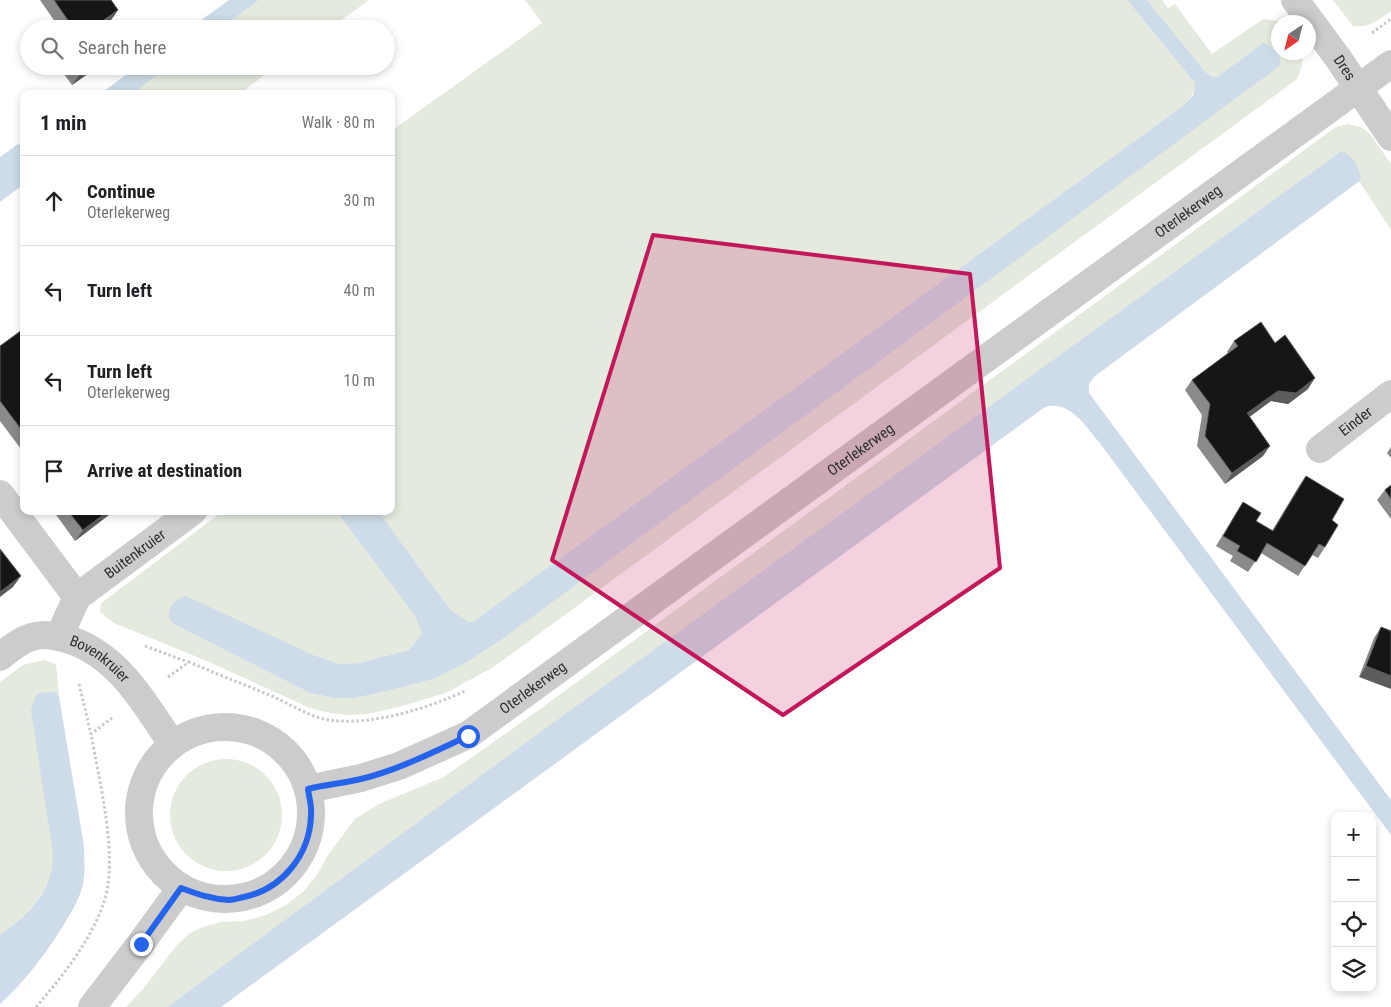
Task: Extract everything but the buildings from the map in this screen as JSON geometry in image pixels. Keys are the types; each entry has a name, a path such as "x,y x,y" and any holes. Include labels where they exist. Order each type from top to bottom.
{"street":[{"name":"Dres","path":"1294,0 1358,88"},
{"name":"Oterlekerweg","path":"308,789 362,778 399,766 468,736 1391,64"},
{"path":"1358,88 1391,136"},
{"name":"Einder","path":"1320,449 1391,394"},
{"path":"0,494 77,597"},
{"name":"Buitenkruier","path":"59,637 77,597 188,515"},
{"name":"Bovenkruier","path":"0,657 23,640 33,636 46,635 76,642 103,658 127,680 141,697 172,744"},
{"path":"216,727 240,728 263,736 282,749 298,767 308,789 311,814 308,840 296,863 278,882 256,894 231,900 205,897 181,888 162,873 148,853 140,830 139,806 144,783 156,761 172,744 193,732 216,727"},
{"path":"92,1007 141,944 181,888"}],"path":[{"path":"1338,58 1391,19"},
{"path":"36,1007 55,985 84,943 103,904 108,885 109,857 105,820 91,734 141,697 189,662 328,720 354,722 374,720 426,706 473,688"}],"highlighted area":[{"path":"653,235 970,274 1000,568 783,715 552,560"}],"shaded area":[{"path":"259,0 369,0 341,20 232,20"},
{"path":"525,0 1127,0 1195,83 1195,90 1184,105 474,621 468,622 450,609 381,515 395,515 395,128 542,23"},
{"path":"1147,0 1162,0 1168,8 1175,4 1212,54 1263,19 1271,20 1271,60 1303,60 1296,80 495,666 446,693 367,714 347,715 330,713 310,708 207,661 114,623 100,612 101,604 104,601 218,515 339,515 415,616 423,634 409,650 359,663 339,664 311,654 169,619 175,625 310,693 334,698 355,698 434,679 462,665 498,642 1263,43 1217,77 1206,74"},
{"path":"1333,0 1391,0 1391,11 1369,25 1353,26"},
{"path":"157,75 265,75 244,90 137,90"},
{"path":"1348,124 1361,127 1370,134 1391,164 1391,230 1341,151 510,754 167,1007 126,1007 142,990 177,945 189,934 202,927 221,922 244,921 266,915 286,905 303,892 317,875 328,855 355,819 379,804 444,777 536,712 1336,127"},
{"path":"44,660 56,664 59,696 54,692 53,868 45,889 33,906 0,935 0,682 23,665"},
{"path":"226,759 247,763 265,776 278,794 282,815 278,836 265,854 247,867 226,871 205,867 187,854 174,836 170,815 174,794 187,776 205,763"}],"water":[{"path":"229,0 259,0 232,20 201,20"},
{"path":"1127,0 1147,0 1206,73 1212,77 1217,77 1263,43 1271,48 1271,60 1280,60 1281,65 498,642 462,665 434,679 355,698 334,698 310,693 175,625 169,619 173,604 178,599 186,596 311,654 339,664 359,663 409,650 422,634 415,616 339,515 381,515 450,609 468,622 474,621 1184,105 1194,94 1195,83"},
{"path":"126,75 157,75 137,90 105,90"},
{"path":"18,144 20,146 20,187 0,202 0,157"},
{"path":"1341,151 1346,153 1355,162 1361,180 1095,376 1089,384 1089,393 1391,800 1391,835 1376,815 1376,812 1374,812 1099,442 1082,422 1069,411 1062,407 1045,407 221,1007 167,1007 510,754"},
{"path":"54,692 59,696 84,846 83,883 74,908 49,947 26,977 0,1004 0,935 21,919 37,901 49,880 52,868 53,854 31,711 34,699 38,693"}],"route":[{"path":"141,944 181,888 205,897 231,900 256,894 278,882 296,863 308,840 311,814 308,789 362,778 399,766 468,736"}]}
